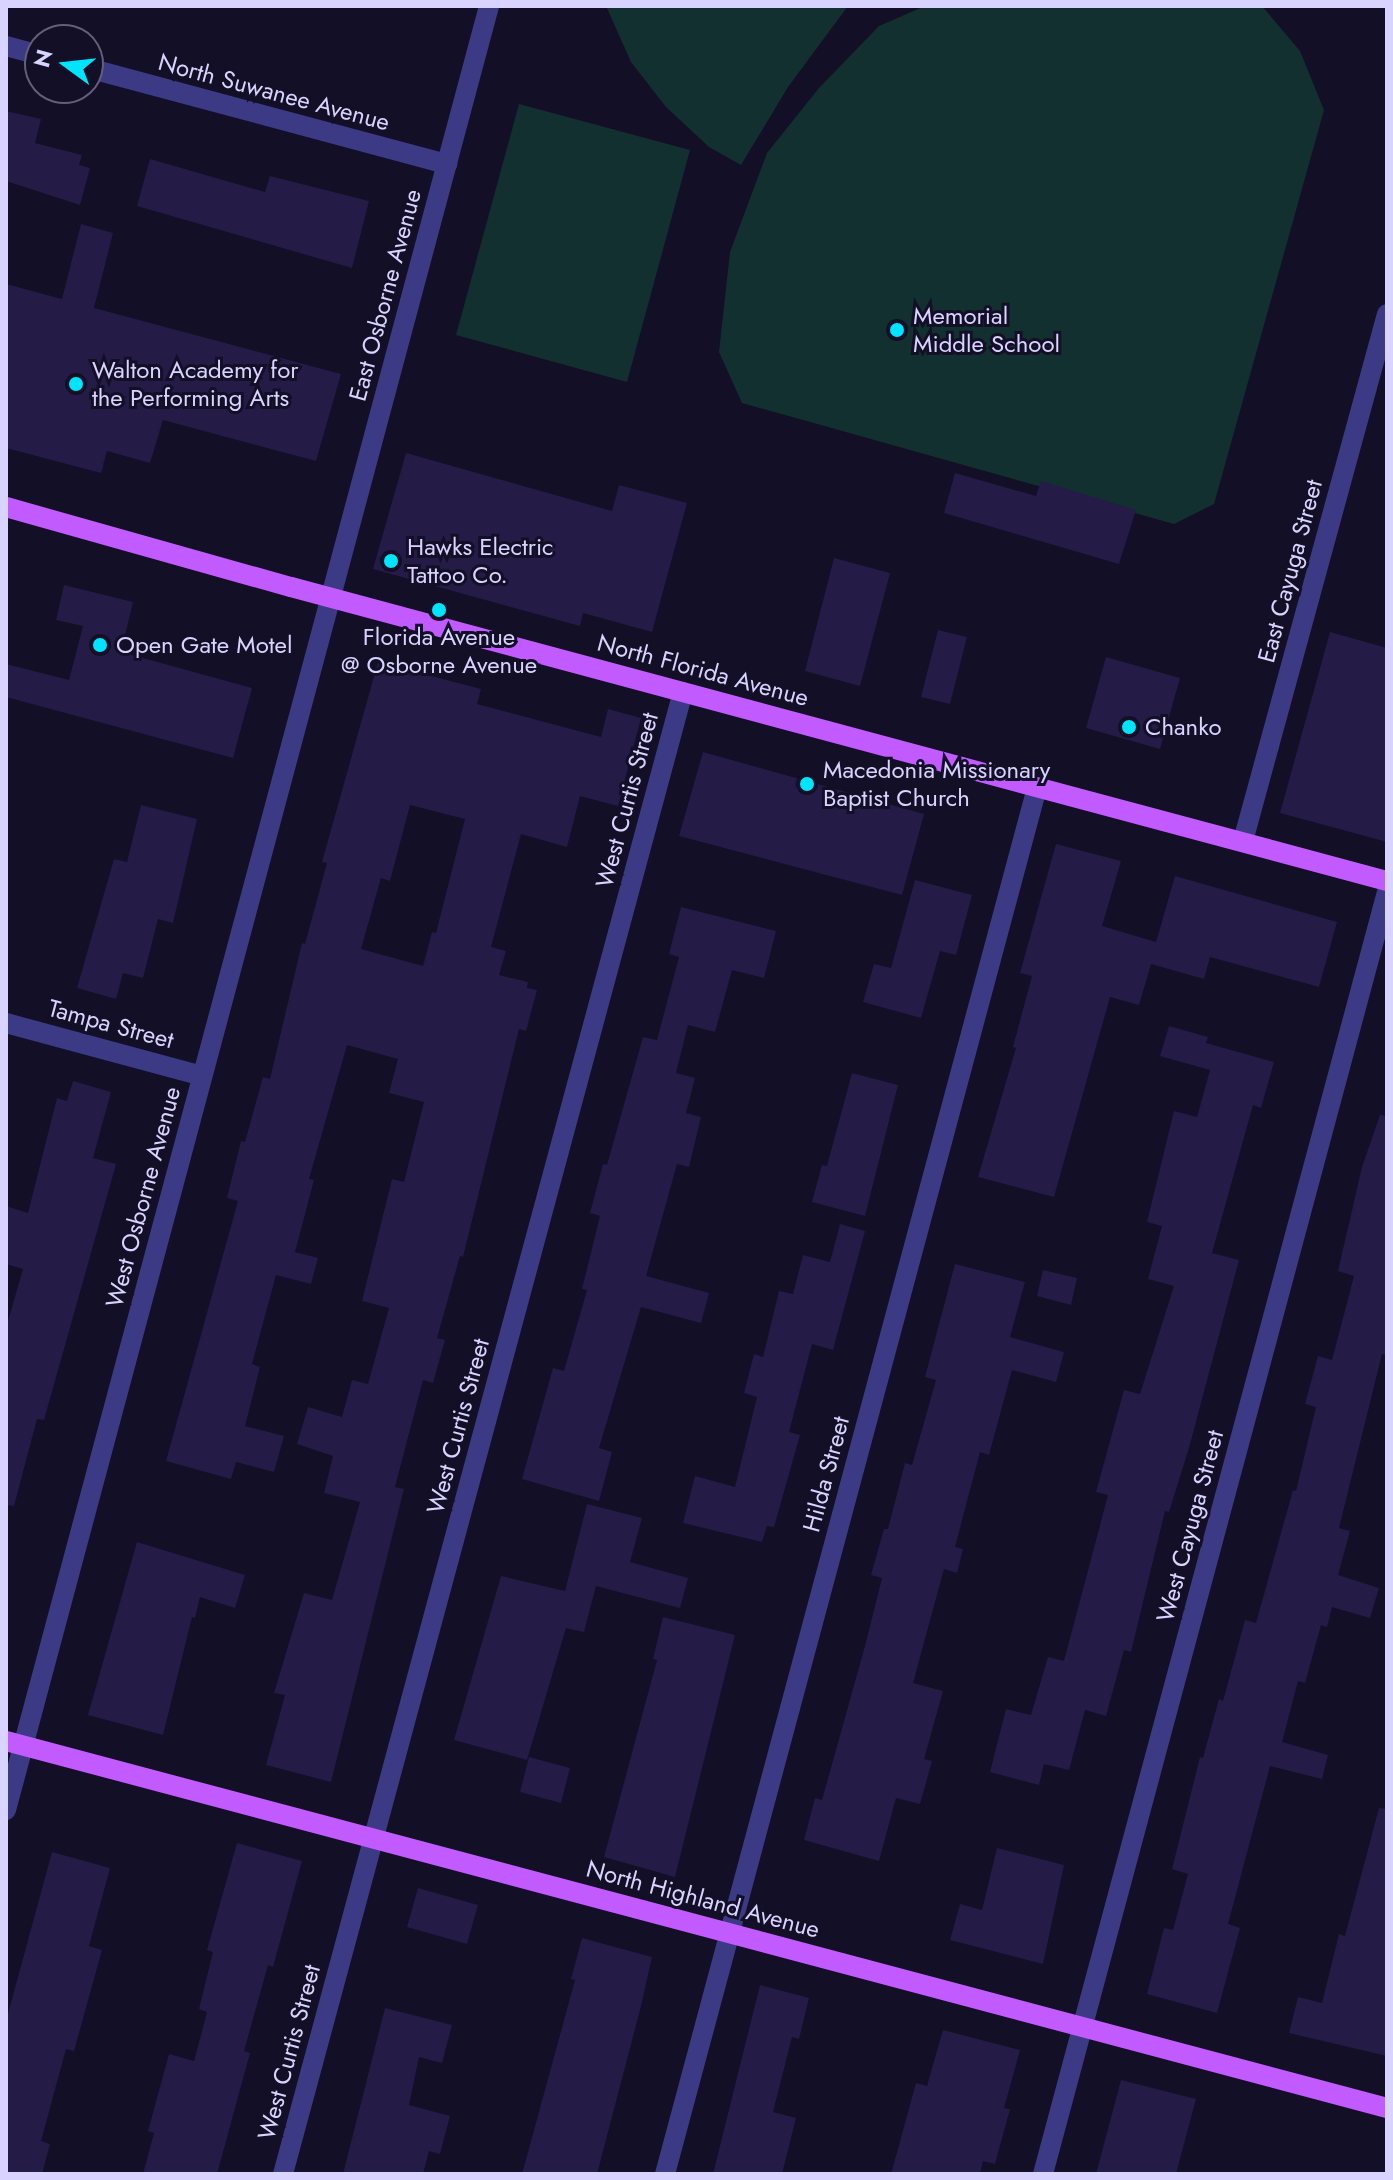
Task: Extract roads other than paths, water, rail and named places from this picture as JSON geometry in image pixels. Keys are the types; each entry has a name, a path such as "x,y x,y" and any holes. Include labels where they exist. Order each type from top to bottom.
{"main road":[{"name":"North Florida Avenue","path":"6,507 1387,881"},
{"name":"North Highland Avenue","path":"15,1743 1387,2108"}],"street":[{"name":"East Osborne Avenue","path":"330,597 489,6"},
{"name":"North Suwanee Avenue","path":"104,72 447,164"},
{"name":"East Cayuga Street","path":"1243,841 1387,314"},
{"path":"1367,388 1387,393"},
{"name":"West Osborne Avenue","path":"6,1810 15,1743 202,1076 330,597"},
{"name":"West Curtis Street","path":"283,2174 683,692"},
{"name":"Hilda Street","path":"665,2174 1037,788"},
{"name":"West Cayuga Street","path":"1043,2174 1387,892"},
{"name":"Tampa Street","path":"6,1023 202,1076"}],"place":[{"name":"Memorial Middle School","path":"897,330"},
{"name":"Walton Academy for the Performing Arts","path":"76,384"},
{"name":"Hawks Electric Tattoo Co.","path":"391,561"},
{"name":"Florida Avenue @ Osborne Avenue","path":"439,610"},
{"name":"Open Gate Motel","path":"100,645"},
{"name":"Chanko","path":"1129,727"},
{"name":"Macedonia Missionary Baptist Church","path":"807,784"}]}
